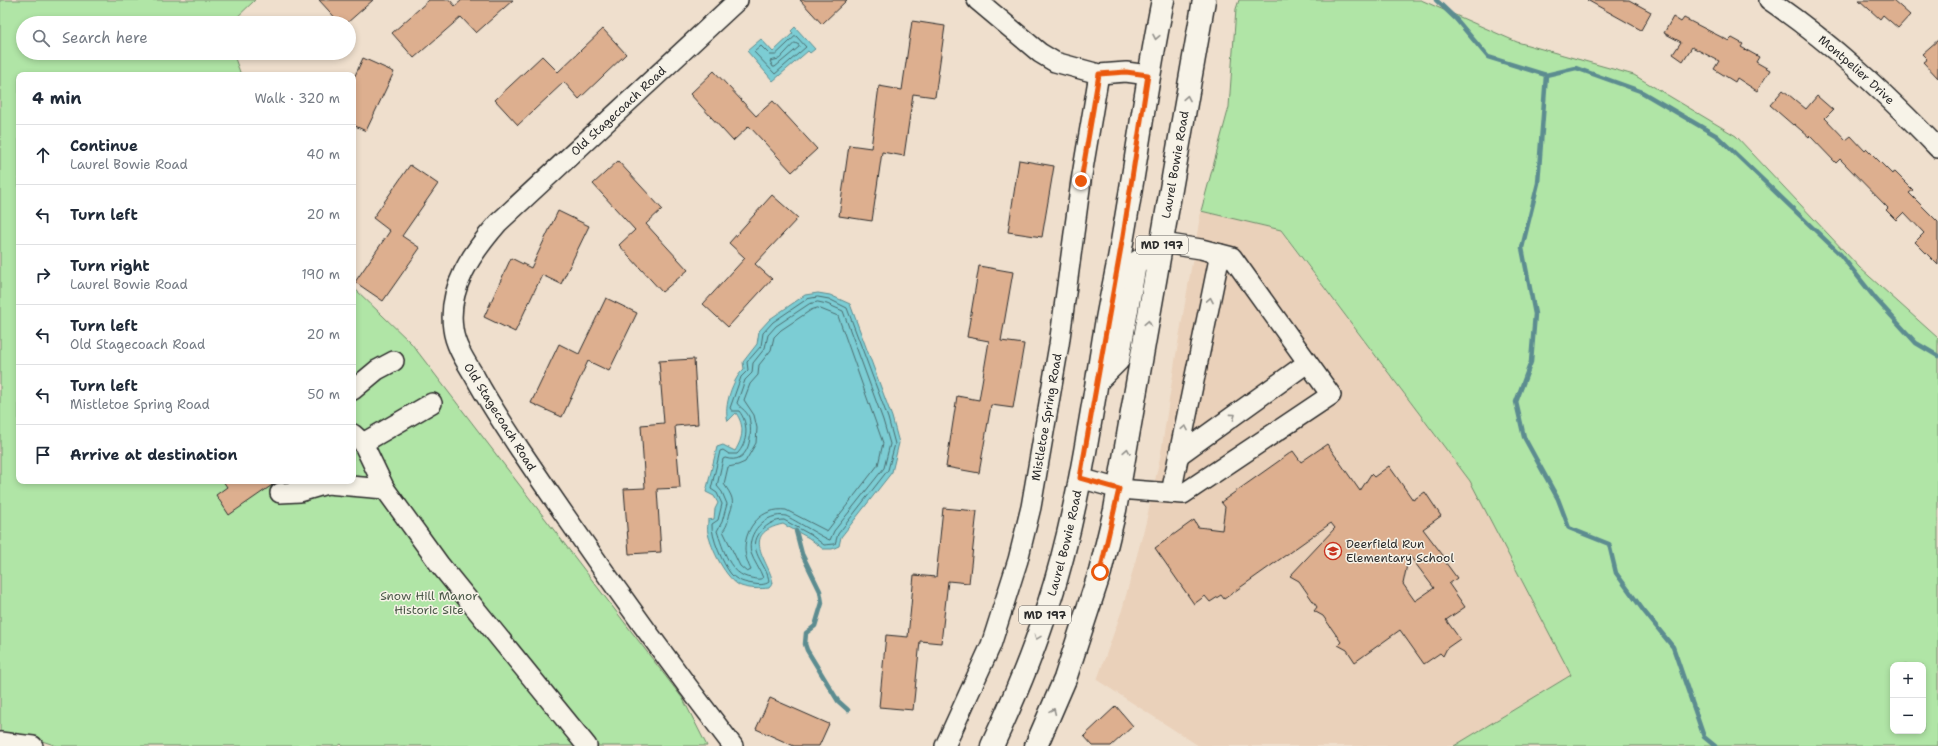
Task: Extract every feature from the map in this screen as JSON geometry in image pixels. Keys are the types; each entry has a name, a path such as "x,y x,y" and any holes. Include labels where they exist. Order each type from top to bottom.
{"main road":[{"name":"Laurel Bowie Road","path":"992,746 1008,713 1048,607 1064,553 1080,478 1098,380 1123,236 1148,75 1163,0"},
{"name":"Laurel Bowie Road","path":"1036,746 1065,679 1100,572 1119,489 1163,243 1204,0"},
{"path":"1098,380 1118,360 1135,264 1163,243"}],"street":[{"name":"Old Stagecoach Road","path":"732,746 681,679 581,540 496,414 462,356 453,330 452,315 457,291 468,260 498,223 738,0"},
{"path":"977,0 1040,53 1055,62 1099,74 1126,72 1148,75"},
{"name":"Montpelier Drive","path":"1769,0 1808,27 1840,53 1894,102 1938,148"},
{"name":"Mistletoe Spring Road","path":"945,746 991,645 1016,568 1031,507 1059,345 1081,181 1099,74"},
{"path":"1080,478 1119,489 1183,494 1331,395 1232,257 1201,249 1163,243"},
{"path":"1171,493 1220,254"},
{"path":"356,388 377,370 394,361"},
{"path":"1179,455 1307,363"},
{"path":"432,403 358,439 385,488 440,565 587,746"},
{"path":"280,493 300,492 321,484"},
{"path":"346,484 385,488"},
{"path":"0,742 33,746"}],"shaded area":[{"path":"1201,211 1280,230 1470,481 1571,675 1454,746 1199,746 1097,680 1122,610 1146,522 1161,453"}],"green space":[{"name":"Snow Hill Manor Historic Site","path":"0,0 255,0 238,16 16,16 16,60 236,60 240,72 16,72 16,484 356,484 356,290 411,343 683,699 707,746 343,746 341,744 338,746 57,746 36,739 0,733"},
{"path":"1239,0 1421,0 1517,42 1634,75 1736,136 1860,268 1938,338 1938,746 1454,746 1571,675 1470,481 1281,230 1201,211 1229,107 1236,9"}],"water":[{"path":"795,27 815,49 810,53 808,51 773,81 747,51 761,39 773,52 793,33 791,31"},
{"path":"818,293 830,295 850,304 892,417 899,443 892,472 841,537 839,546 832,549 823,549 809,538 783,524 770,528 762,534 759,541 760,549 773,583 769,588 744,587 735,583 725,571 716,555 708,531 708,520 714,519 715,509 718,503 714,496 706,492 717,447 723,445 735,451 740,441 742,432 741,423 736,413 728,421 727,408 730,393 736,379 744,369 743,362 757,344 759,331 770,319 805,295"}],"building":[{"path":"319,0 373,0 355,16 334,16"},
{"path":"429,0 450,0 455,6 462,0 513,0 476,33 461,17 414,58 392,33"},
{"path":"800,0 847,0 822,24"},
{"path":"1587,0 1629,0 1651,12 1641,30"},
{"path":"1859,0 1893,0 1910,15 1898,28 1883,15 1880,19"},
{"path":"1673,17 1681,22 1684,18 1729,41 1732,38 1743,44 1741,47 1759,57 1756,62 1770,70 1757,91 1737,78 1735,82 1714,69 1719,61 1692,47 1683,61 1673,54 1681,42 1664,33"},
{"path":"912,21 945,26 935,97 913,94 904,156 882,152 872,221 839,216 849,145 871,148 879,86 902,90"},
{"path":"603,29 626,54 579,99 564,82 518,125 495,100 542,56 558,72"},
{"path":"1938,40 1938,78 1923,62 1927,59 1922,54"},
{"path":"363,58 394,72 366,131 356,126 356,73"},
{"path":"714,71 756,116 773,101 817,149 792,172 749,126 733,141 690,94"},
{"path":"1783,90 1806,109 1817,96 1833,110 1825,118 1846,140 1851,136 1865,151 1867,149 1892,174 1895,172 1913,190 1909,193 1938,222 1938,265 1915,242 1924,233 1904,212 1896,220 1886,210 1888,208 1840,159 1836,163 1810,136 1809,137 1794,124 1793,125 1770,105"},
{"path":"1019,160 1054,166 1042,237 1008,232"},
{"path":"618,161 662,209 646,224 688,270 662,292 619,245 635,230 593,184"},
{"path":"410,165 438,184 402,236 420,248 383,301 356,283 390,231 373,218"},
{"path":"772,195 798,218 755,264 772,279 728,327 703,304 745,258 729,243"},
{"path":"558,211 589,226 561,284 542,275 515,332 484,317 511,258 531,268"},
{"path":"979,266 1013,272 1001,341 1024,344 1013,408 991,405 979,473 946,467 957,396 979,400 989,341 967,337"},
{"path":"606,298 637,313 609,371 588,361 562,417 531,403 559,344 579,354"},
{"path":"694,359 698,424 675,426 680,488 657,489 661,552 629,554 624,489 645,488 641,425 664,423 659,361"},
{"path":"1327,444 1360,491 1371,474 1374,477 1389,466 1413,500 1425,492 1441,516 1423,529 1445,558 1443,559 1457,578 1449,584 1465,607 1446,620 1460,639 1447,648 1443,656 1440,653 1424,664 1400,630 1355,662 1347,650 1338,645 1341,642 1323,616 1314,611 1317,607 1299,581 1290,576 1335,528 1331,523 1224,599 1221,595 1210,602 1205,596 1194,604 1155,548 1194,520 1198,527 1222,530 1225,507 1221,502 1293,451 1301,462","holes":["1409,555 1434,588 1415,601 1403,584"]},
{"path":"225,484 274,484 229,515 216,495 227,487"},
{"path":"943,508 977,511 969,583 948,581 941,643 920,641 913,710 879,707 886,635 908,637 914,575 936,577"},
{"path":"770,698 829,724 819,746 794,746 756,729"},
{"path":"1116,706 1133,726 1111,746 1093,746 1084,736"}],"waterway":[{"path":"1436,0 1456,19 1488,57 1546,75 1538,183 1522,248 1535,314 1531,362 1516,402 1524,437 1558,499 1569,528 1609,544 1616,573 1673,647 1704,737 1715,746"},
{"path":"1546,75 1576,68 1640,91 1717,136 1840,254 1875,298 1916,343 1938,356"},
{"path":"796,531 802,554 820,591 822,603 815,626 806,633 805,644 807,650 838,701 848,710"}],"place":[{"name":"Deerfield Run Elementary School","path":"1333,551"}],"route":[{"path":"1081,181 1099,74 1126,72 1148,75 1123,236 1080,478 1119,489 1100,572"}]}
